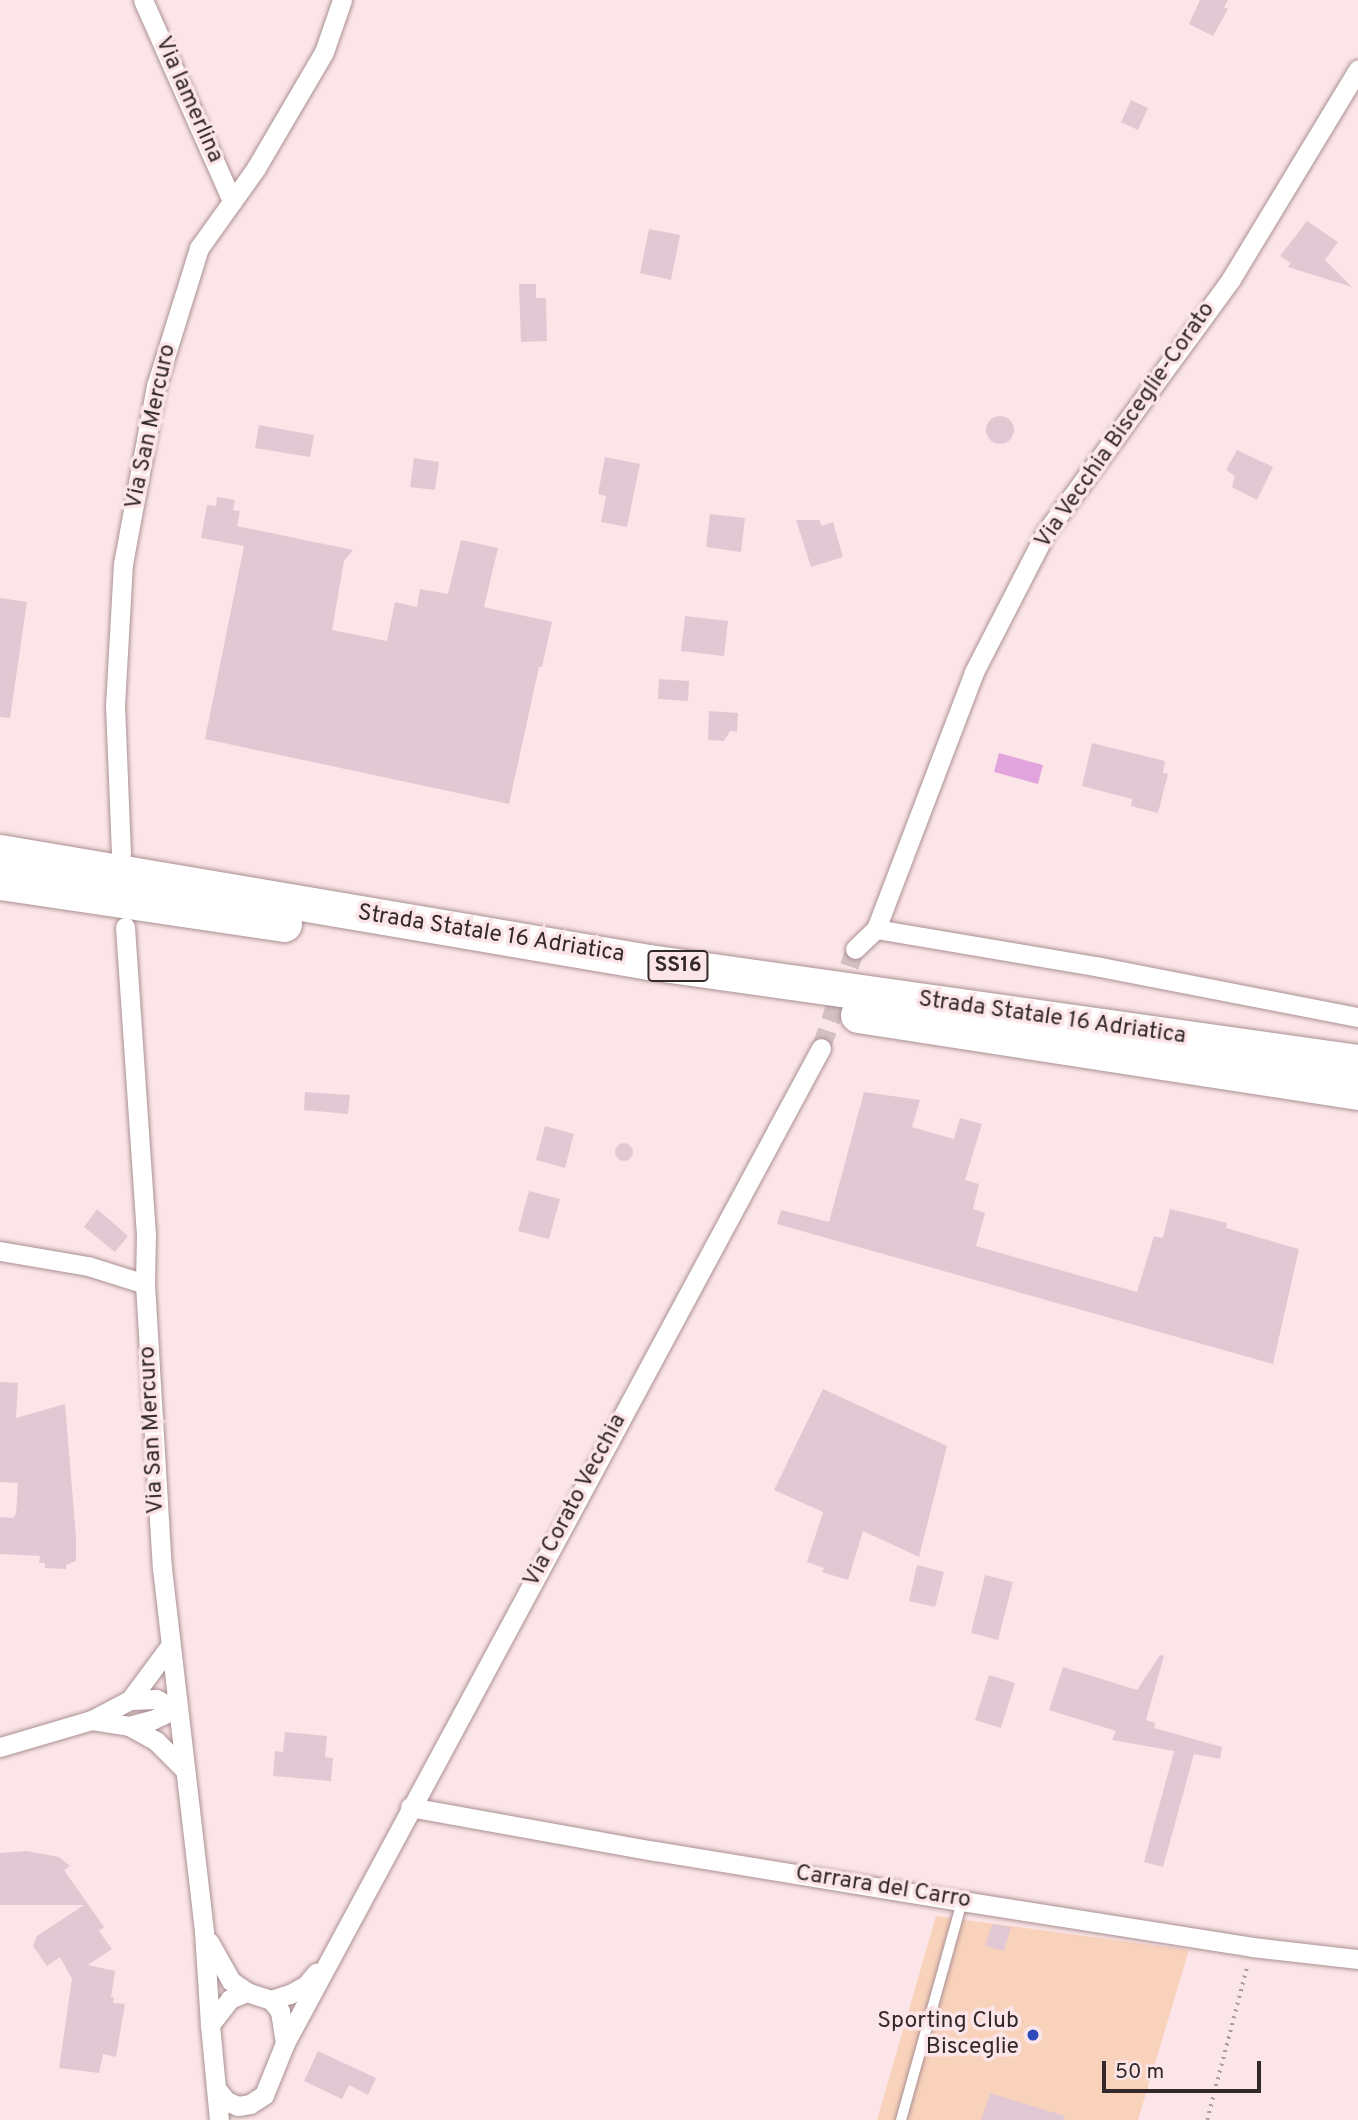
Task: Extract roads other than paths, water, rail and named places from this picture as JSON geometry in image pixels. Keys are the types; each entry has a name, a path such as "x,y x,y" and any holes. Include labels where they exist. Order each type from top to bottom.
{"highway":[{"name":"Strada Statale 16 Adriatica","path":"0,852 649,962 1358,1062"},
{"name":"Strada Statale 16 Adriatica","path":"0,882 476,952 892,1021 1358,1093"}],"street":[{"name":"Via lamerlina","path":"143,0 232,201"},
{"name":"Via San Mercuro","path":"121,855 115,706 126,550 156,386 199,248 256,168 324,51 342,0"},
{"name":"Via Vecchia Bisceglie-Corato","path":"855,949 876,929 974,672 1046,532 1231,279 1358,69"},
{"name":"Via San Mercuro","path":"125,927 146,1233 145,1284 170,1646 204,1932 210,2025"},
{"path":"876,929 1087,965 1358,1017"},
{"name":"Via Corato Vecchia","path":"255,2120 285,2043 821,1048"},
{"path":"0,1251 88,1266 145,1284"},
{"path":"130,1700 170,1646"},
{"path":"0,1747 92,1720 130,1700 156,1699 176,1709"},
{"path":"129,1726 152,1720 176,1709"},
{"path":"92,1720 129,1726 156,1741 184,1769"},
{"name":"Carrara del Carro","path":"410,1807 655,1852 1252,1947 1358,1959"},
{"path":"204,1932 226,1975 247,1992 271,2000 280,2011 285,2043"},
{"name":"Via Corato Vecchia","path":"271,2000 306,1985 333,1954"},
{"path":"219,2120 210,2025 230,1999 247,1992"},
{"path":"216,2088 226,2101 237,2106 250,2104 264,2095"}],"lane":[{"path":"901,2120 962,1901"}],"tunnel":[{"path":"821,1048 855,949"}],"place":[{"name":"Sporting Club Bisceglie","path":"1033,2035"}]}
